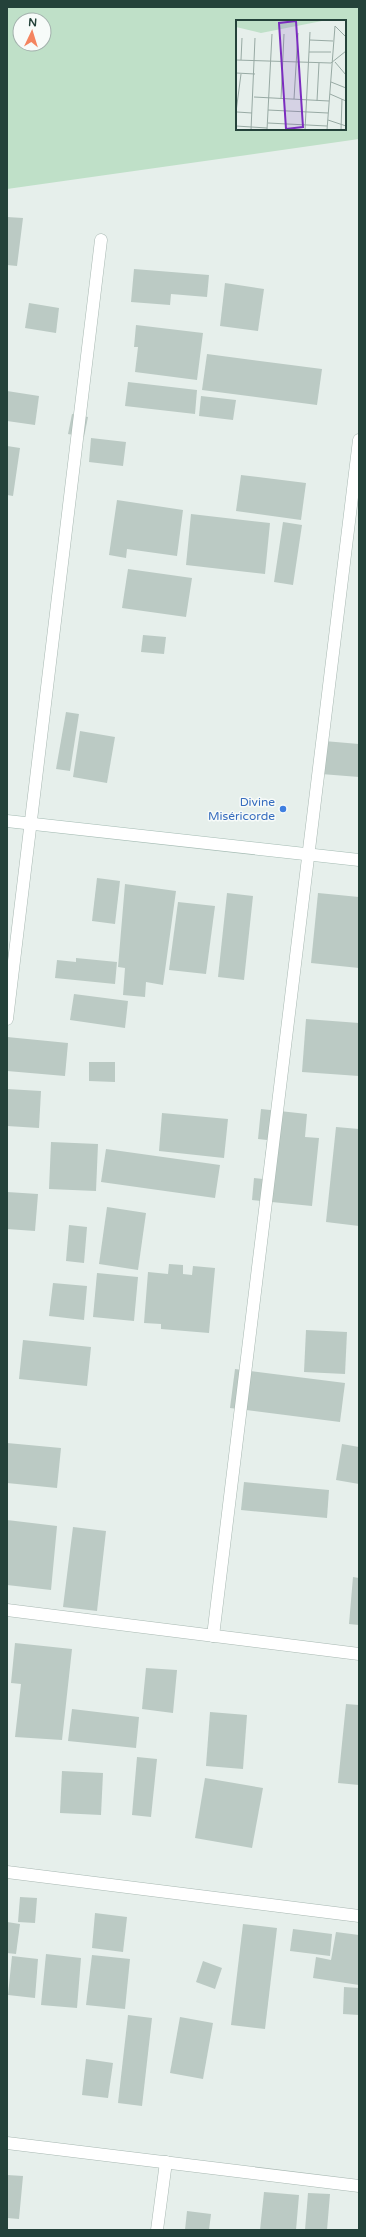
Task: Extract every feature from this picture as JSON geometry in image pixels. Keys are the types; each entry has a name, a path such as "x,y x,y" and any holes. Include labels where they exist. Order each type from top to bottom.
{"street":[{"path":"7,1019 101,240"},
{"path":"213,1636 359,440"},
{"path":"7,821 359,860"},
{"path":"7,1610 359,1654"},
{"path":"7,1872 359,1916"},
{"path":"7,2142 359,2186"},
{"path":"157,2230 166,2162"}],"green space":[{"path":"7,7 359,7 359,139 7,189"}],"building":[{"path":"7,217 23,218 17,266 7,265"},
{"path":"134,269 209,275 207,297 171,294 170,305 131,302"},
{"path":"225,283 264,289 258,331 220,326"},
{"path":"29,303 59,308 56,333 25,328"},
{"path":"136,325 203,333 197,380 135,372 138,347 134,347"},
{"path":"207,354 322,369 317,405 202,390"},
{"path":"128,382 197,390 195,414 125,406"},
{"path":"7,391 39,396 35,425 7,421"},
{"path":"201,396 236,400 233,420 199,416"},
{"path":"72,414 88,417 84,437 68,434"},
{"path":"91,438 126,442 123,466 89,462"},
{"path":"7,446 20,448 13,496 7,495"},
{"path":"241,475 306,483 301,520 236,511"},
{"path":"117,500 183,510 177,556 127,549 126,558 109,555"},
{"path":"191,514 270,523 265,574 186,565"},
{"path":"283,522 302,525 293,585 274,582"},
{"path":"128,569 192,578 186,617 122,608"},
{"path":"143,635 166,637 164,654 141,652"},
{"path":"66,712 79,714 70,771 56,769"},
{"path":"80,731 115,737 107,783 73,777"},
{"path":"324,741 359,744 359,777 321,774"},
{"path":"97,878 120,881 115,924 92,921"},
{"path":"125,884 176,891 163,985 146,982 145,997 123,995 125,968 118,967"},
{"path":"227,893 253,896 244,980 218,977"},
{"path":"318,893 359,897 359,968 311,963"},
{"path":"178,902 215,906 206,974 169,970"},
{"path":"76,958 117,962 115,984 55,978 57,960 76,962"},
{"path":"74,994 128,1001 125,1028 70,1020"},
{"path":"306,1019 359,1023 359,1076 302,1072"},
{"path":"7,1037 68,1043 65,1076 7,1071"},
{"path":"89,1062 115,1062 115,1082 89,1081"},
{"path":"7,1089 41,1091 39,1128 7,1126"},
{"path":"261,1109 307,1114 305,1137 319,1138 312,1206 252,1200 254,1178 263,1179 267,1140 258,1139"},
{"path":"162,1113 228,1119 224,1158 159,1151"},
{"path":"336,1127 359,1129 359,1226 326,1222"},
{"path":"51,1142 98,1144 96,1191 49,1189"},
{"path":"106,1149 220,1165 215,1198 101,1182"},
{"path":"7,1192 38,1194 35,1231 7,1229"},
{"path":"107,1207 146,1213 138,1270 99,1264"},
{"path":"69,1225 87,1227 84,1263 66,1261"},
{"path":"169,1264 183,1265 183,1274 192,1275 193,1266 215,1268 209,1333 161,1329 161,1324 144,1323 148,1272 168,1274"},
{"path":"97,1273 138,1277 134,1321 93,1317"},
{"path":"53,1283 87,1286 84,1320 49,1316"},
{"path":"306,1330 347,1332 345,1374 304,1372"},
{"path":"23,1340 91,1347 87,1386 19,1379"},
{"path":"235,1369 345,1383 340,1422 230,1408"},
{"path":"7,1443 61,1448 57,1488 7,1483"},
{"path":"342,1444 359,1447 359,1484 336,1480"},
{"path":"244,1482 329,1490 327,1518 241,1510"},
{"path":"7,1520 57,1526 51,1590 7,1585"},
{"path":"73,1527 106,1531 97,1611 63,1607"},
{"path":"353,1577 359,1578 359,1625 349,1624"},
{"path":"15,1643 72,1649 62,1740 15,1737 21,1684 11,1683"},
{"path":"146,1668 177,1670 173,1713 142,1709"},
{"path":"346,1704 359,1705 359,1785 338,1783"},
{"path":"72,1709 139,1717 136,1748 68,1741"},
{"path":"210,1712 247,1715 243,1769 206,1766"},
{"path":"137,1757 157,1759 151,1817 132,1815"},
{"path":"62,1771 103,1773 101,1815 60,1813"},
{"path":"205,1778 263,1788 252,1848 195,1838"},
{"path":"20,1897 37,1898 35,1923 18,1922"},
{"path":"95,1913 127,1917 123,1952 92,1948"},
{"path":"7,1922 20,1924 16,1954 7,1953"},
{"path":"243,1924 277,1928 265,2029 231,2025"},
{"path":"293,1929 332,1934 330,1956 290,1951"},
{"path":"336,1932 359,1935 359,1985 313,1978 316,1957 331,1960"},
{"path":"46,1954 81,1958 77,2008 41,2005"},
{"path":"92,1955 130,1959 125,2009 86,2005"},
{"path":"12,1956 38,1959 35,1998 8,1995"},
{"path":"203,1961 222,1968 215,1989 196,1982"},
{"path":"344,1987 359,1988 359,2015 343,2014"},
{"path":"128,2015 152,2018 142,2106 118,2103"},
{"path":"180,2017 213,2023 203,2079 170,2073"},
{"path":"86,2059 113,2063 108,2098 82,2095"},
{"path":"7,2175 23,2176 19,2219 7,2218"},
{"path":"264,2192 299,2195 296,2230 260,2230"},
{"path":"308,2193 330,2194 327,2230 305,2230"},
{"path":"187,2211 211,2214 209,2230 185,2230"}],"place":[{"name":"Divine Miséricorde","path":"283,809"}]}
